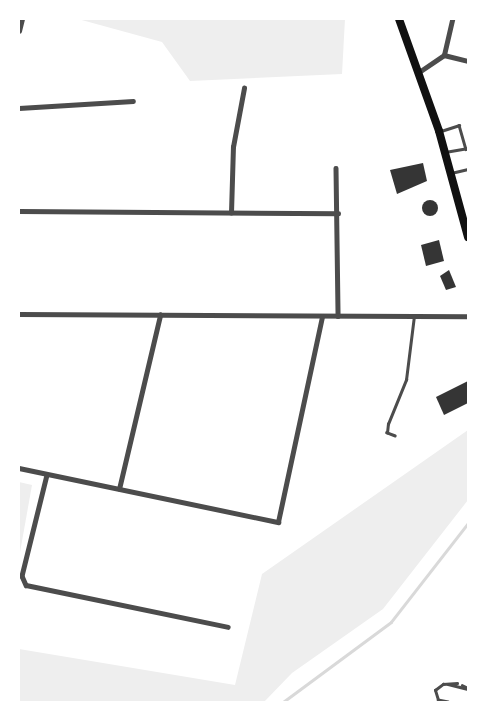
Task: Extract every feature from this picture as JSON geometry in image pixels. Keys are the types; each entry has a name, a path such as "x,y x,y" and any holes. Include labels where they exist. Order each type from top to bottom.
{"main road":[{"path":"399,19 439,131 468,232"}],"street":[{"path":"19,30 22,19"},
{"path":"419,72 444,55 452,19"},
{"path":"444,55 468,61"},
{"path":"231,213 233,148 244,88"},
{"path":"19,108 133,101"},
{"path":"336,168 338,316"},
{"path":"19,211 338,213"},
{"path":"19,314 322,317 468,316"},
{"path":"119,489 160,315"},
{"path":"19,468 278,522 322,317"},
{"path":"46,475 24,583 228,627"}],"lane":[{"path":"439,131 459,125 467,148 444,153"},
{"path":"450,173 468,169"},
{"path":"459,206 468,205"},
{"path":"395,436 387,433 388,424 406,380 414,316"},
{"path":"446,683 468,689"},
{"path":"448,702 435,697 438,685 457,683"},
{"path":"462,685 468,689"}],"shaded area":[{"path":"78,19 345,19 342,74 190,81 162,42"},
{"path":"468,430 468,500 383,609 292,673 264,702 19,702 19,649 235,685 262,574"},
{"path":"19,482 32,485 19,558"}],"building":[{"path":"423,163 427,181 397,194 390,170"},
{"path":"427,200 433,200 438,205 436,214 427,216 422,211 422,205"},
{"path":"439,240 444,261 426,266 421,245"},
{"path":"449,270 456,287 446,290 440,276"},
{"path":"468,381 468,403 444,415 436,397"}],"waterway":[{"path":"283,702 391,622 468,523"}]}
